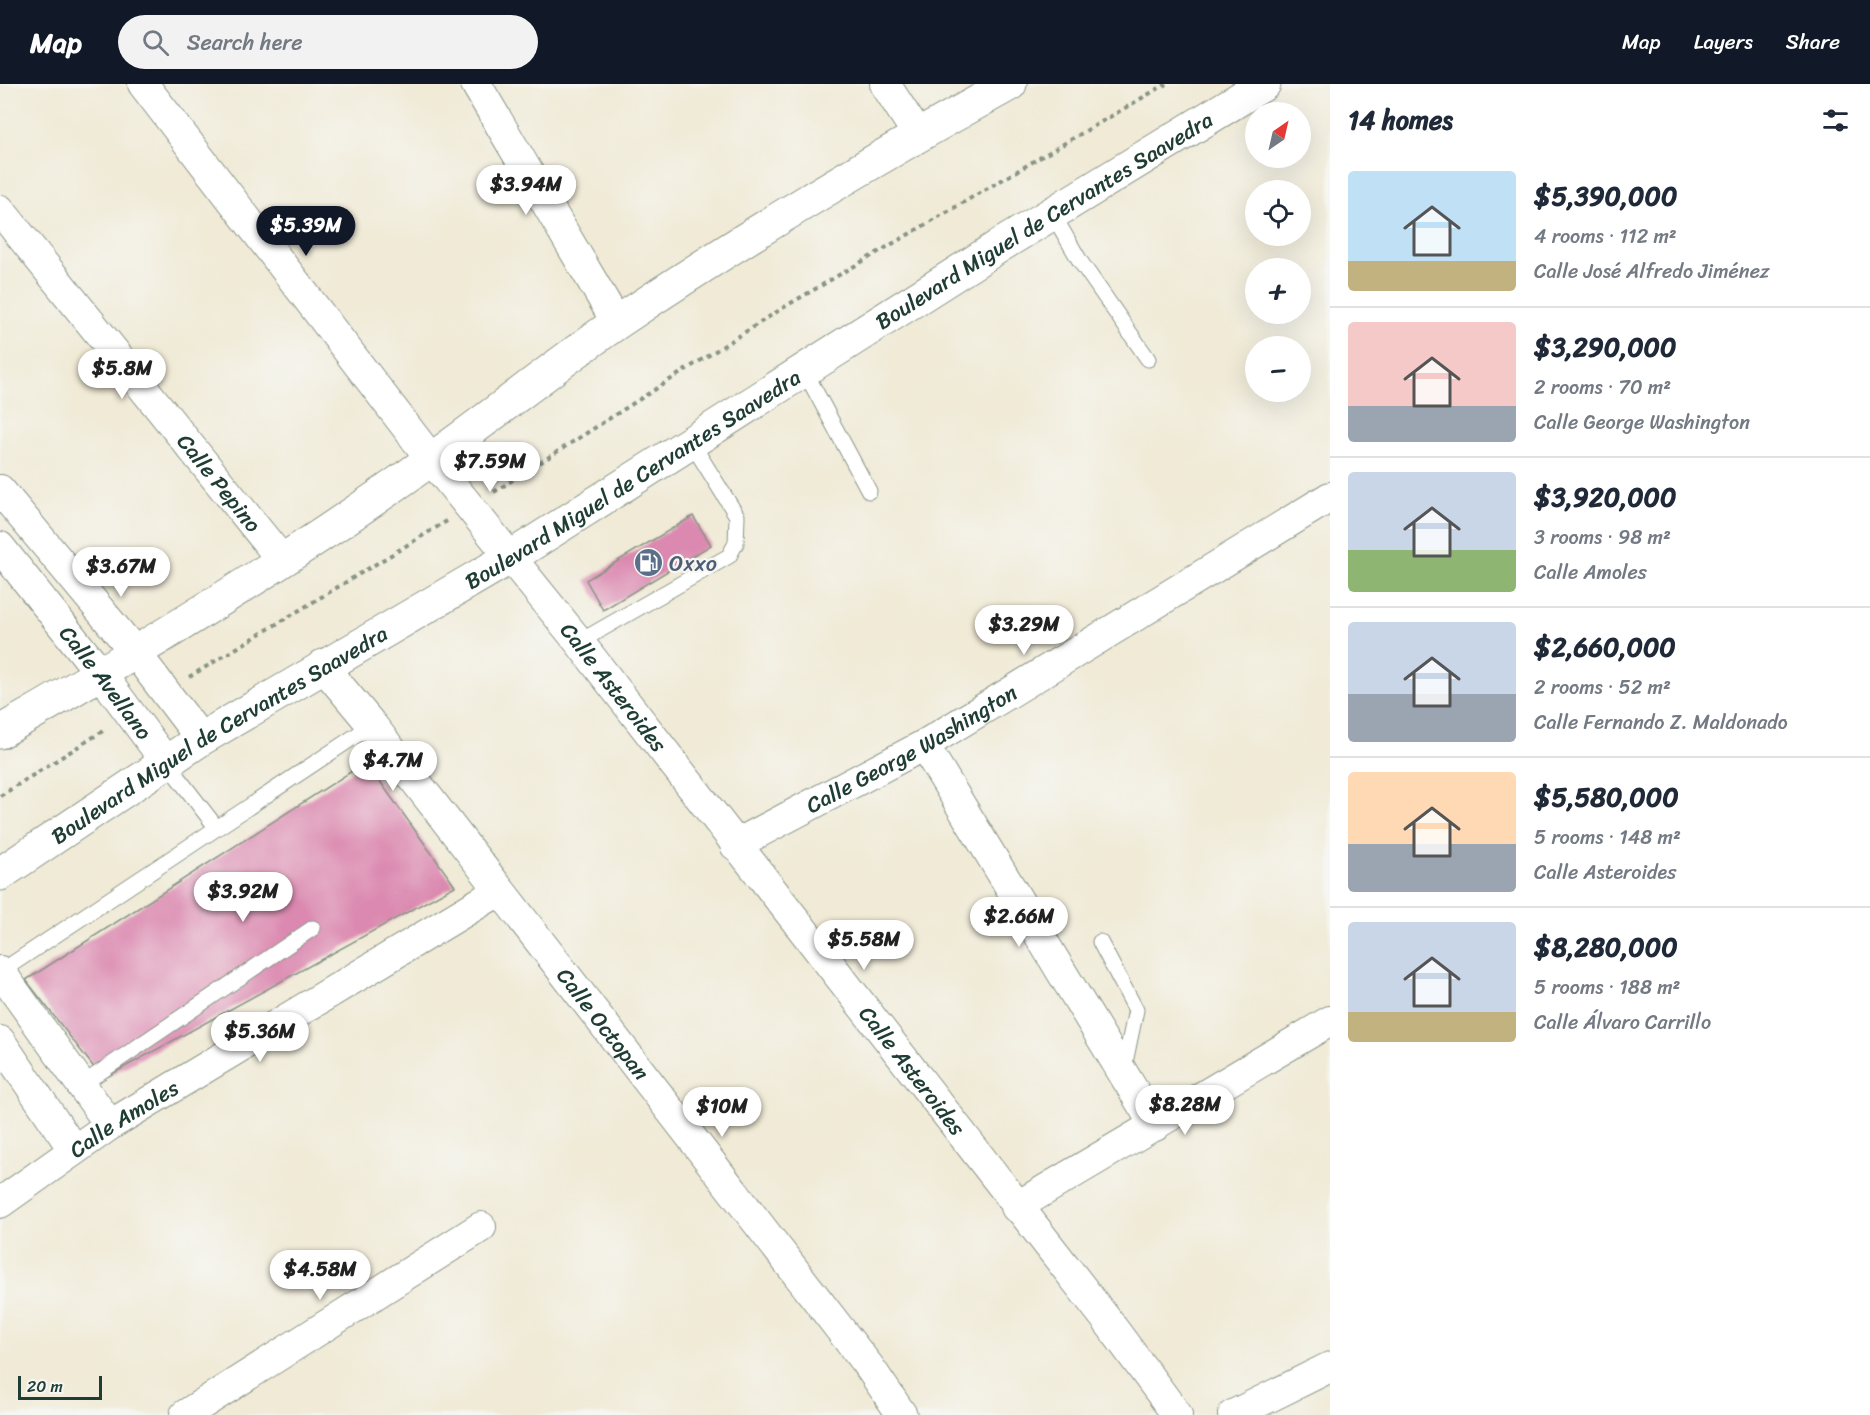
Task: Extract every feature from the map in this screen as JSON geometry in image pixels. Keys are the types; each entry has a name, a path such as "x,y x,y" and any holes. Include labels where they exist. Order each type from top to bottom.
{"main road":[{"path":"0,732 101,674 281,560 431,459 617,323 918,135 1010,84"},
{"name":"Boulevard Miguel de Cervantes Saavedra","path":"0,874 201,739 322,665 511,557 1052,213 1264,84"}],"street":[{"name":"Calle Asteroides","path":"143,84 431,459 579,642 1016,1207 1106,1319 1177,1415"},
{"path":"476,84 617,323"},
{"path":"885,84 918,135"},
{"name":"Calle Pepino","path":"0,210 281,560"},
{"name":"Calle Avellano","path":"0,490 135,652 201,739"},
{"name":"Calle George Washington","path":"735,845 924,745 1330,497"},
{"name":"Calle Avellano","path":"0,547 101,674 166,762"},
{"name":"Calle Octopan","path":"322,665 372,725 870,1368 902,1415"},
{"path":"924,745 1155,1126"},
{"name":"Calle Amoles","path":"0,1203 73,1149 110,1125 499,891"},
{"path":"0,971 110,1125"},
{"path":"1016,1207 1329,1025"},
{"path":"0,1041 73,1149"},
{"path":"185,1415 481,1227"},
{"path":"1233,1415 1330,1367"}],"lane":[{"path":"1052,213 1080,261 1148,359"},
{"path":"804,370 868,491"},
{"path":"579,642 729,556 736,543 737,516 691,442"},
{"path":"0,971 216,826 372,725"},
{"path":"166,762 216,826"},
{"path":"81,1085 313,928"},
{"path":"1100,942 1136,1010 1123,1072"}],"path":[{"path":"165,692 470,507 786,306 1166,84"},
{"path":"0,795 130,713"}],"building":[{"name":"Oxxo","path":"693,516 711,545 603,610 586,580"},
{"path":"366,762 455,886 103,1079 26,980"}],"place":[{"name":"Oxxo","path":"648,563"}]}
